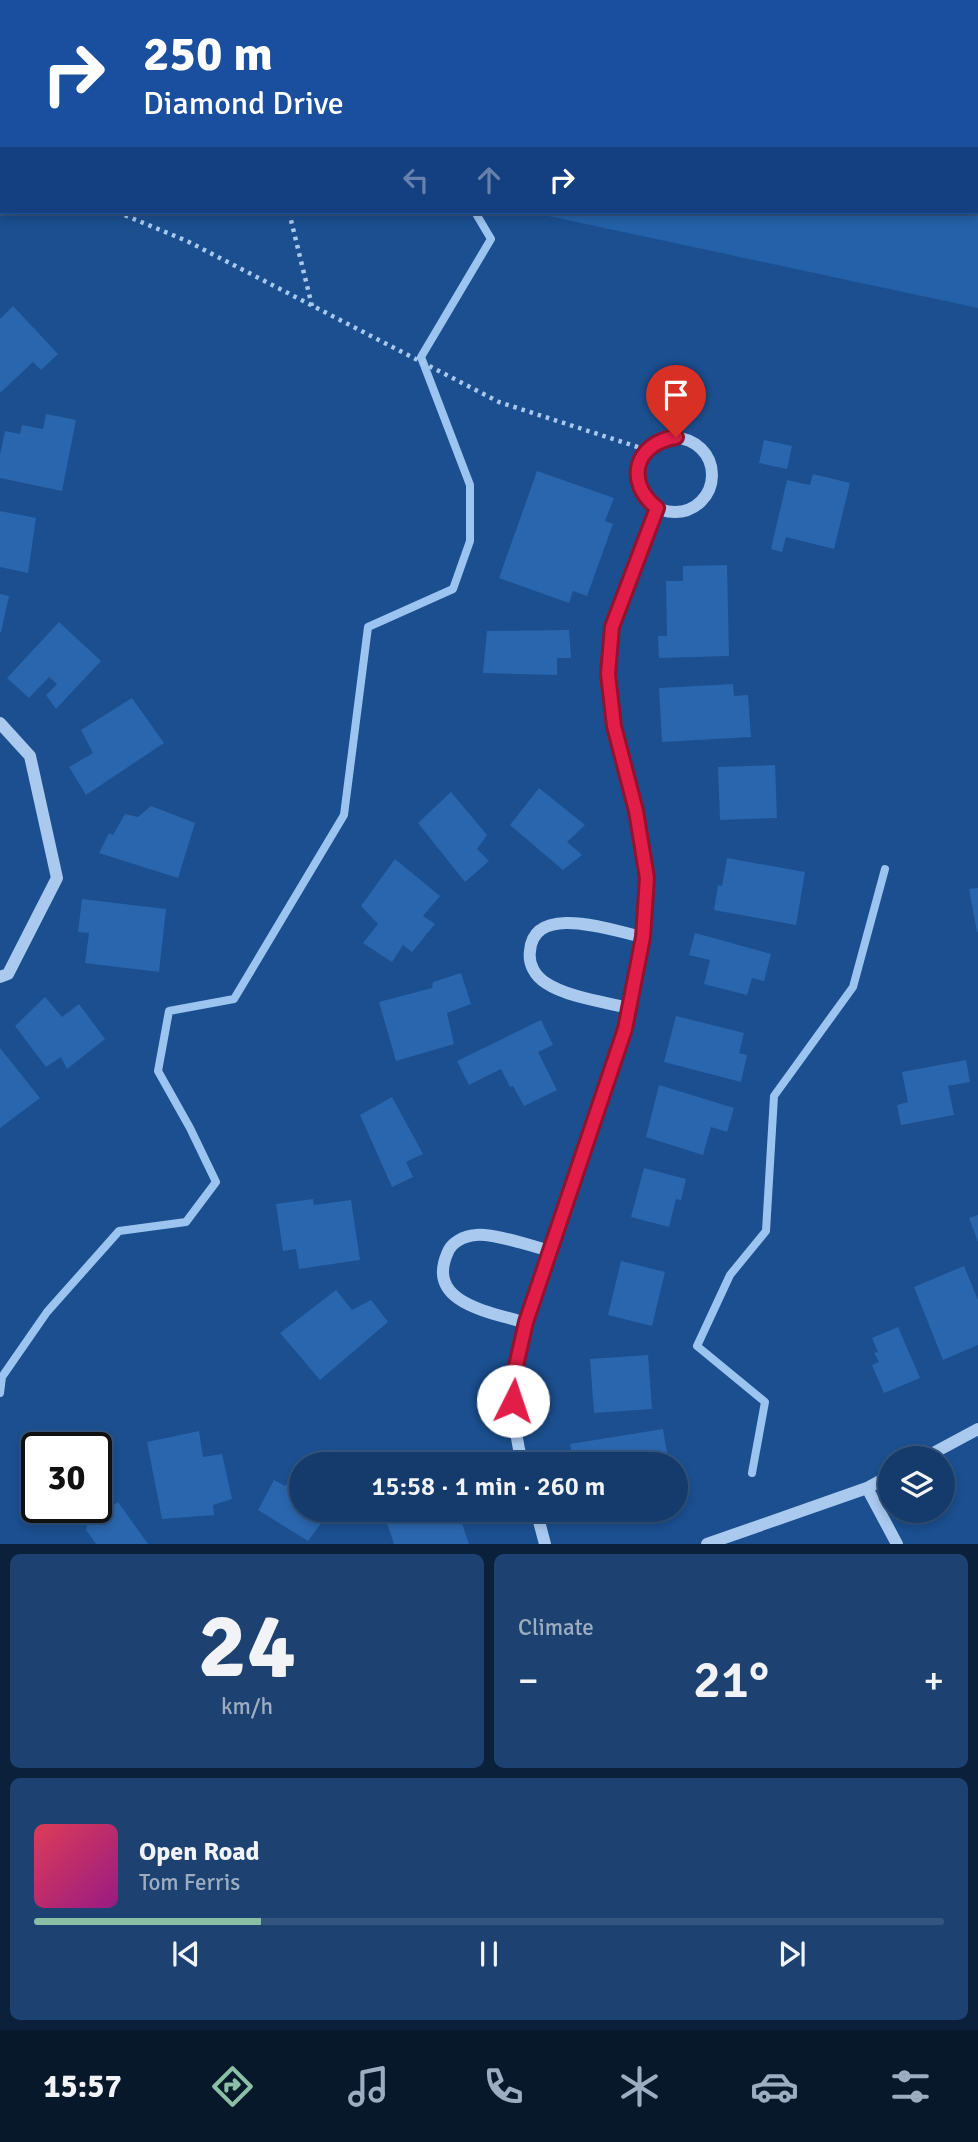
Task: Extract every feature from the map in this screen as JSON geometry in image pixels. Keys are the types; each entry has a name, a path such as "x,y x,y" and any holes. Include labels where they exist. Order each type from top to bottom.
{"street":[{"path":"676,437 699,446 707,455 713,479 702,501 681,512 669,512 657,508 647,500 640,490 637,477 638,465 647,450 652,444 676,437"},
{"path":"519,1452 513,1401 516,1366 526,1322 625,1029 643,937 647,878 636,811 614,726 608,674 612,627 657,508"},
{"path":"0,723 30,756 57,878 8,974 0,977"},
{"path":"629,1008 559,990 545,982 534,972 529,958 530,943 539,930 554,923 570,922 643,937"},
{"path":"526,1322 462,1302 451,1293 443,1280 443,1264 449,1248 462,1238 478,1234 550,1251"},
{"path":"946,1446 978,1429"},
{"path":"707,1544 878,1482"},
{"path":"867,1488 897,1544"},
{"path":"539,1522 545,1544"}],"path":[{"path":"122,214 187,241 499,402 647,450"},
{"path":"289,214 312,307"}],"shaded area":[{"path":"539,214 978,214 978,308"}],"building":[{"path":"13,306 58,354 41,370 33,362 0,393 0,319"},
{"path":"46,414 76,420 62,491 0,478 0,455 5,431 20,434 22,425 43,429"},
{"path":"764,440 792,446 787,469 759,463"},
{"path":"537,471 614,498 605,521 613,524 587,596 573,591 569,603 499,578"},
{"path":"813,474 850,483 834,549 786,537 782,552 771,549 787,480 810,485"},
{"path":"0,511 36,518 28,573 0,567"},
{"path":"727,565 729,656 659,658 658,636 667,636 666,581 683,581 683,566"},
{"path":"0,594 9,596 1,632 0,632"},
{"path":"59,622 101,661 56,709 46,695 57,684 49,677 29,698 7,678"},
{"path":"569,630 571,658 557,658 557,675 483,673 487,631"},
{"path":"733,684 734,696 748,695 751,737 662,742 659,688"},
{"path":"132,698 164,743 86,795 69,767 93,753 81,730"},
{"path":"775,765 777,818 720,820 718,767"},
{"path":"539,788 585,825 567,842 582,855 563,870 510,825"},
{"path":"451,792 487,835 477,849 489,861 465,882 418,823"},
{"path":"151,806 195,823 178,878 99,853 109,833 113,835 125,814 138,817"},
{"path":"727,858 805,872 796,925 714,910 718,885 722,886"},
{"path":"395,859 440,896 423,916 435,924 412,952 403,945 392,962 363,943 378,924 361,906"},
{"path":"978,888 978,932 977,932 969,889"},
{"path":"82,899 166,909 159,972 85,963 89,933 78,932"},
{"path":"695,933 771,954 764,981 752,978 747,995 704,984 710,960 689,955"},
{"path":"461,973 471,1004 447,1013 454,1044 396,1061 379,1002 432,988 433,982"},
{"path":"45,997 62,1017 79,1004 105,1039 67,1069 61,1057 46,1067 15,1026"},
{"path":"676,1016 744,1033 739,1053 747,1055 741,1082 664,1062"},
{"path":"541,1020 553,1045 538,1052 557,1090 524,1106 501,1069 469,1085 457,1061"},
{"path":"0,1048 40,1098 0,1128"},
{"path":"966,1060 970,1082 948,1086 954,1115 901,1125 897,1105 908,1102 902,1072"},
{"path":"659,1085 734,1108 727,1132 711,1127 703,1155 646,1137"},
{"path":"392,1097 423,1154 406,1162 413,1177 392,1187 360,1115"},
{"path":"644,1168 686,1179 681,1200 676,1199 669,1227 631,1217"},
{"path":"313,1199 314,1205 351,1200 360,1260 299,1269 296,1249 283,1251 276,1204"},
{"path":"978,1215 978,1242 969,1218"},
{"path":"621,1261 665,1272 652,1326 608,1315"},
{"path":"964,1266 978,1300 978,1345 943,1360 914,1287"},
{"path":"336,1290 352,1310 371,1300 388,1322 320,1380 280,1333"},
{"path":"898,1327 920,1378 884,1393 872,1365 879,1362 874,1353 878,1352 872,1338"},
{"path":"648,1355 652,1409 594,1413 590,1359"},
{"path":"663,1429 667,1452 572,1452 570,1444"},
{"path":"199,1431 203,1457 222,1454 232,1499 213,1505 214,1515 162,1519 147,1442"},
{"path":"274,1480 285,1486 289,1482 289,1522 322,1522 308,1541 258,1510"},
{"path":"118,1502 148,1544 96,1544 86,1530 88,1523 112,1523 112,1506"},
{"path":"387,1522 465,1522 462,1523 469,1544 394,1544"}],"waterway":[{"path":"0,1393 2,1377 47,1312 119,1231 186,1222 216,1182 158,1071 169,1011 234,999 344,815 368,627 453,589 470,541 470,485 421,357 491,239 476,214"},
{"path":"752,1473 765,1402 697,1346 730,1275 766,1231 774,1096 853,987 885,869"}],"route":[{"path":"513,1401 516,1366 526,1322 625,1029 643,937 647,878 636,811 614,726 608,674 612,627 657,508 640,490 638,465 652,444 676,437"}]}
